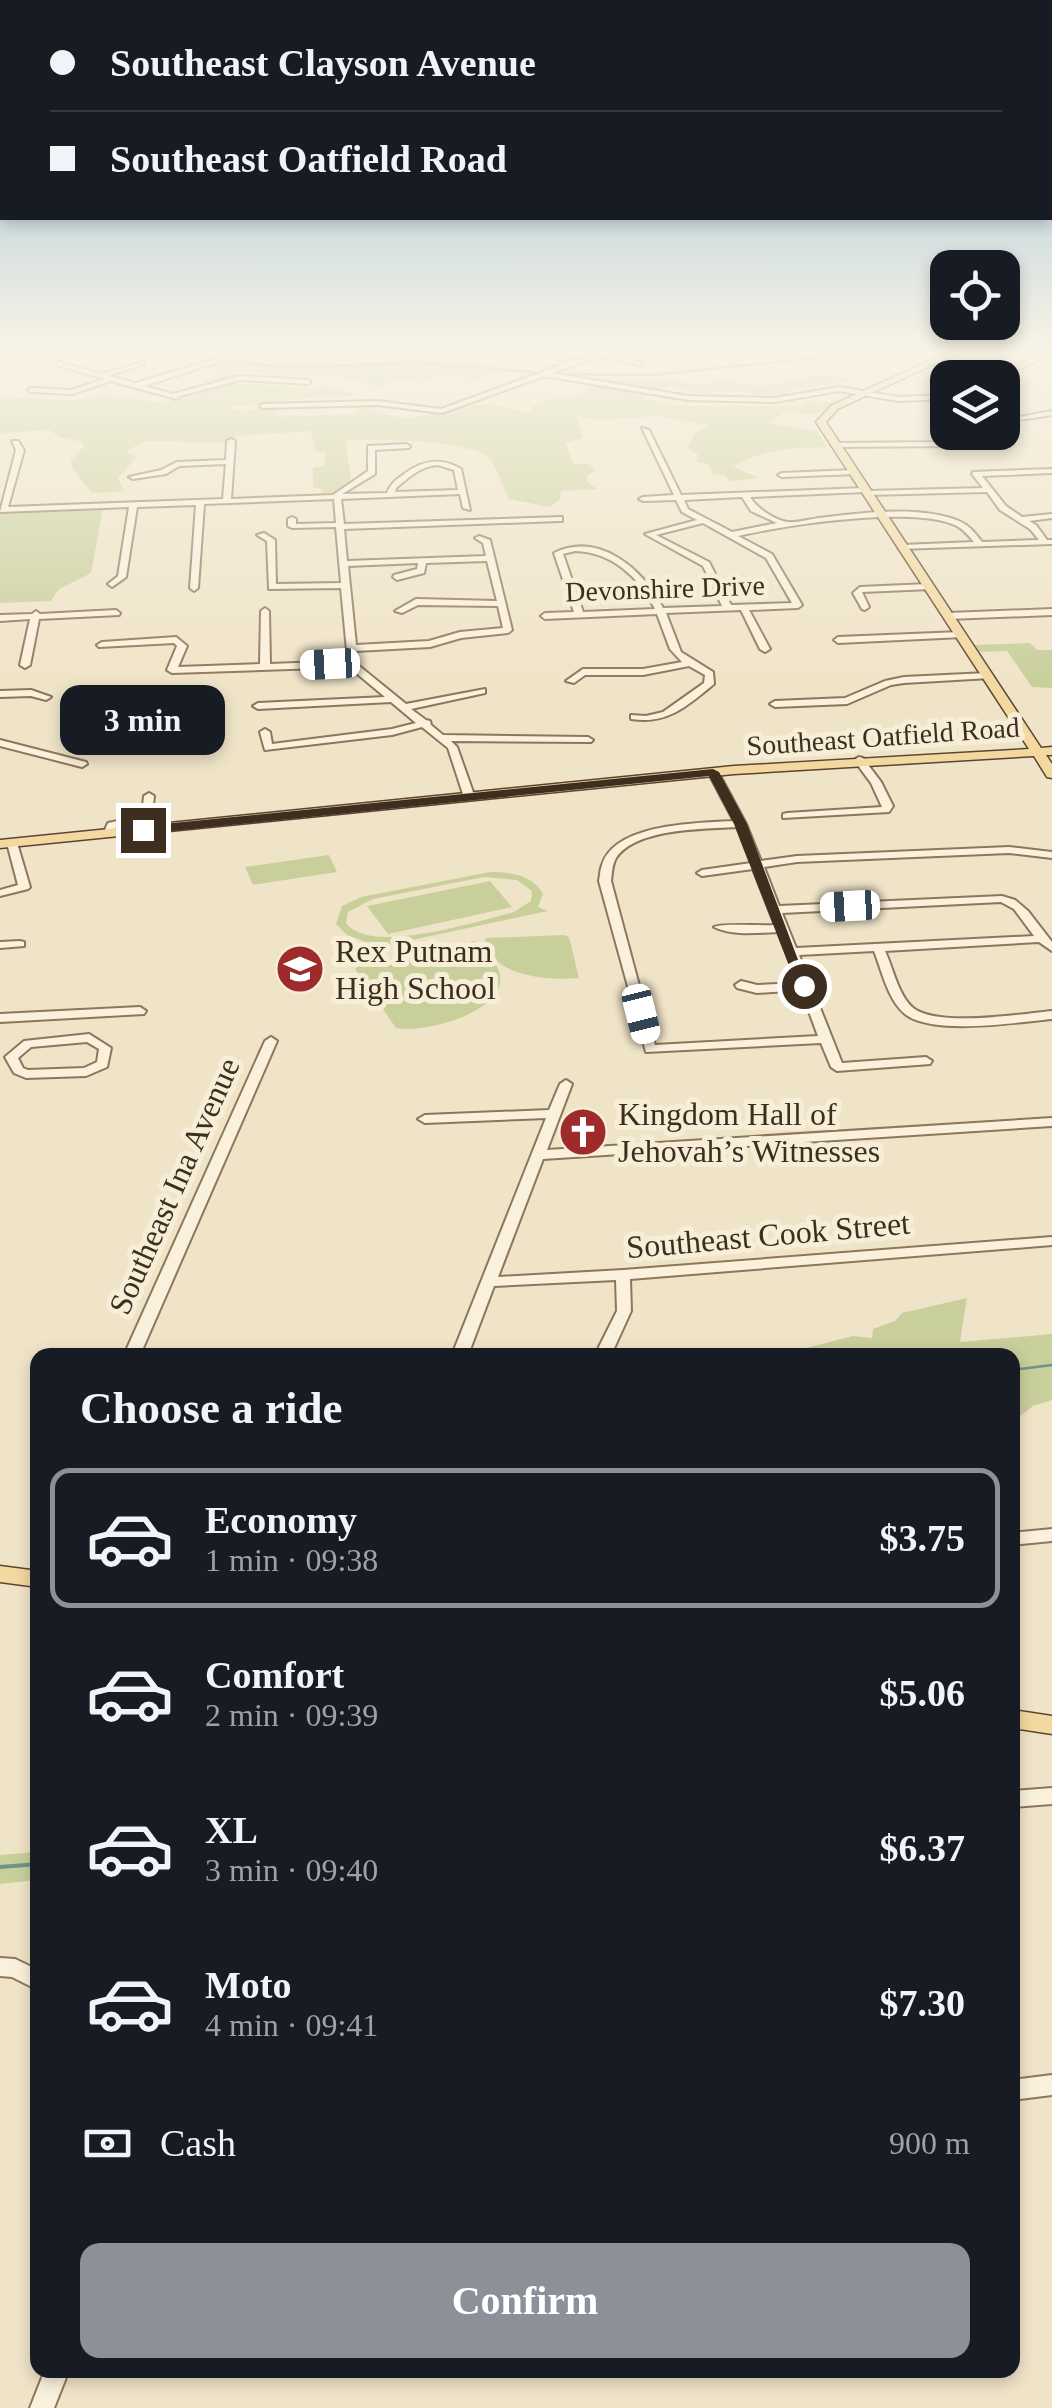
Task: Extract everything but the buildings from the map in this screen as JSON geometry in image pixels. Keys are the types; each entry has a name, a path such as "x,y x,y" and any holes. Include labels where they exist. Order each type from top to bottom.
{"main road":[{"path":"846,461 1052,774"},
{"name":"Southeast Oatfield Road","path":"6,843 713,772 858,760 1052,751"},
{"path":"0,1574 30,1576"},
{"path":"1020,1720 1052,1725"}],"street":[{"path":"133,476 200,461"},
{"path":"227,502 229,461"},
{"path":"352,664 338,492 372,472 371,461"},
{"path":"391,495 392,487 431,461"},
{"path":"438,461 457,469 467,508"},
{"name":"Devonshire Drive","path":"545,616 798,605 772,560 685,510 661,461"},
{"path":"1028,461 1036,472"},
{"path":"0,462 17,462 5,486 2,510 463,492"},
{"path":"782,475 853,472"},
{"path":"1049,542 1003,508 976,474 1052,472"},
{"path":"644,499 987,490"},
{"path":"744,494 752,507 785,524"},
{"path":"194,588 200,503"},
{"path":"112,584 122,577 132,505"},
{"path":"733,536 785,524 916,516 956,523 979,544"},
{"path":"1023,520 1052,516"},
{"path":"292,520 292,526 341,526 560,518"},
{"path":"702,521 649,534 706,564 728,608"},
{"path":"261,534 270,540 272,587 346,585"},
{"path":"352,648 430,644 460,634 508,630 487,542 479,538"},
{"path":"902,546 1049,542"},
{"path":"579,614 558,556 570,549 599,552 620,560 645,586 661,611 675,650 690,664 710,674 710,684 686,696 673,714 647,720 634,717"},
{"path":"344,564 492,558"},
{"path":"398,577 421,571 422,561"},
{"path":"865,606 857,593 860,590 928,587"},
{"path":"399,611 416,602 504,604"},
{"path":"744,608 764,649"},
{"path":"264,611 265,667"},
{"path":"948,616 1052,612"},
{"path":"0,618 116,613"},
{"path":"25,665 36,614"},
{"path":"838,640 960,635"},
{"path":"102,645 176,640 181,643 181,654 172,670 352,664 443,738 459,759 469,794 462,798"},
{"path":"571,682 584,672 640,672 690,664"},
{"path":"775,704 847,701 888,682 987,676"},
{"path":"407,707 482,692"},
{"path":"0,694 31,693 46,697"},
{"path":"258,706 396,700"},
{"path":"265,732 268,748 427,724"},
{"path":"443,738 588,740"},
{"path":"0,743 82,764"},
{"path":"787,816 876,812 887,808 876,782 858,760"},
{"path":"713,772 740,824 836,1068 926,1062"},
{"path":"108,834 112,825 147,818 150,796"},
{"path":"740,824 656,832 621,847 606,863 605,881 650,1049 825,1038"},
{"path":"0,892 24,887 6,843"},
{"path":"702,873 756,864 1009,850 1052,855"},
{"path":"775,910 1002,899 1020,906 1040,939 1052,948"},
{"path":"720,926 740,930 782,928"},
{"path":"791,952 964,950 1040,939"},
{"path":"0,945 20,944"},
{"path":"878,948 906,1008 919,1017 939,1021 1052,1016"},
{"path":"741,985 757,990 804,986"},
{"path":"0,1018 140,1011"},
{"path":"89,1038 105,1048 102,1064 86,1072 26,1074 6,1057 36,1042 89,1038"},
{"name":"Southeast Ina Avenue","path":"135,1348 271,1041"},
{"path":"463,1348 566,1084"},
{"path":"425,1119 552,1114"},
{"path":"538,1155 1052,1122"},
{"name":"Southeast Cook Street","path":"488,1282 1050,1244"},
{"path":"606,1348 624,1311 623,1275"},
{"path":"1020,1538 1052,1535"},
{"path":"1020,1799 1052,1796"},
{"path":"0,1967 15,1968 30,1976"},
{"path":"1020,2089 1052,2085"},
{"path":"42,2408 54,2378"}],"green space":[{"path":"71,461 133,461 118,478 124,491 92,493"},
{"path":"325,461 348,461 351,479 334,492 333,500 314,501 322,494 321,489 313,487 313,468 324,466"},
{"path":"491,461 590,464 594,471 587,476 587,482 597,489 561,491 560,499 550,507 509,499"},
{"path":"744,461 733,467 759,478 729,481 724,475 713,474 708,464 696,462"},
{"path":"103,509 91,573 59,589 51,601 0,603 0,512"},
{"path":"1030,643 1037,650 1052,650 1052,688 1032,687 1007,651 978,652 974,645"},
{"path":"329,855 337,872 253,885 245,867"},
{"path":"498,872 521,876 533,883 543,894 538,907 548,911 356,952 353,947 368,943 347,935 336,924 342,906 361,897","holes":["484,877 517,880 532,891 531,901 514,912 476,922 400,936 359,932 346,923 348,912 373,899"]},
{"path":"490,881 512,907 388,934 367,906"},
{"path":"569,937 579,978 537,977 509,969 489,951 485,938"},
{"path":"473,941 497,967 498,988 477,1010 442,1024 396,1028 355,969 361,964"},
{"path":"967,1298 960,1342 1052,1334 1052,1400 1033,1406 1020,1416 1020,1348 806,1348 853,1336 872,1338 873,1329 895,1321 902,1313"},
{"path":"30,1853 30,1881 0,1884 0,1855"}],"waterway":[{"path":"1020,1369 1052,1365"},
{"path":"0,1867 30,1865"}],"place":[{"name":"Rex Putnam High School","path":"300,969"},
{"name":"Kingdom Hall of Jehovah’s Witnesses","path":"583,1132"}],"route":[{"path":"143,830 713,772 740,824 804,986"}]}
